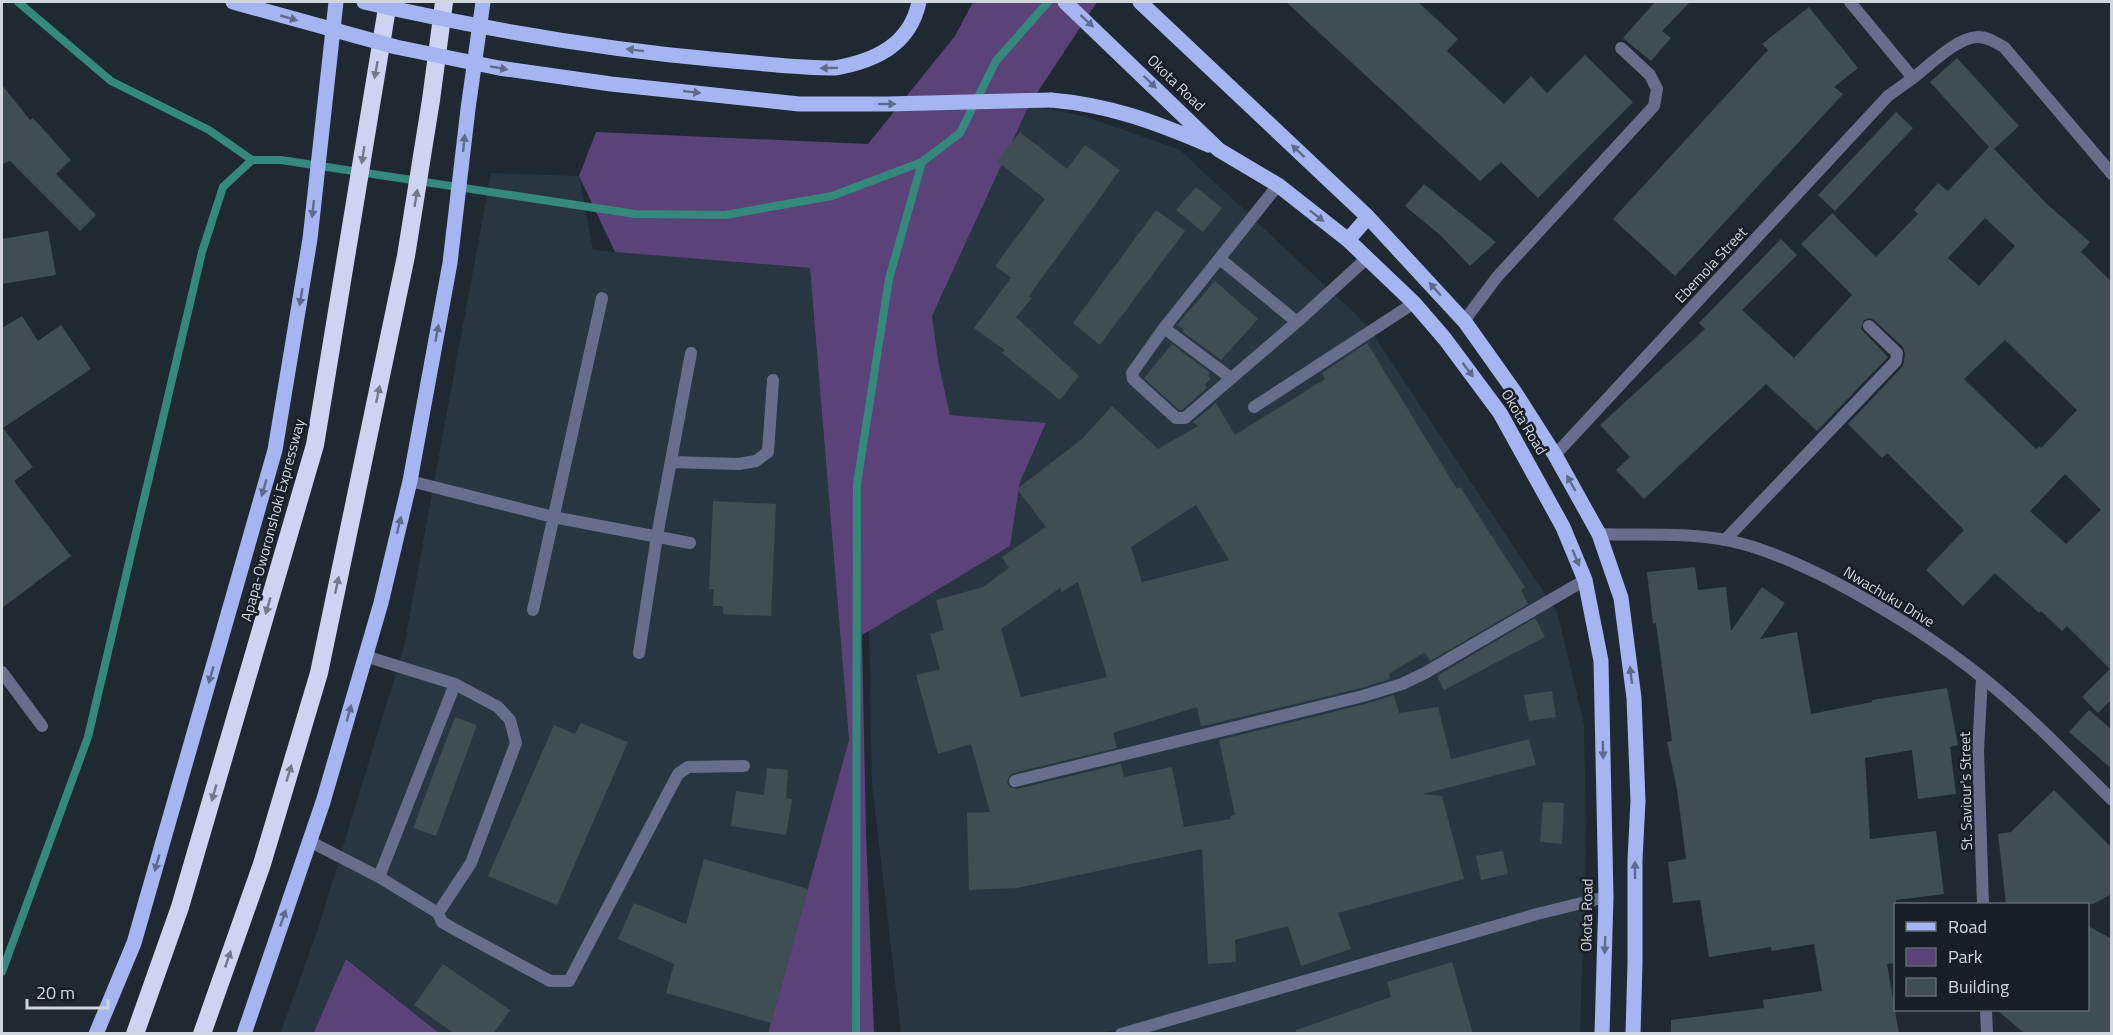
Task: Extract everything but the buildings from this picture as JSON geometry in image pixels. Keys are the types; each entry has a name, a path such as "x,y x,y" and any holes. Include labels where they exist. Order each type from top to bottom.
{"highway":[{"name":"Apapa-Oworonshoki Expressway","path":"135,1034 180,907 315,445 388,2"},
{"path":"202,1034 262,864 319,673 406,256 444,2"}],"main road":[{"path":"233,2 396,47 499,68 611,84 799,104 1051,100 1084,102 1167,126 1219,150"},
{"name":"Apapa-Oworonshoki Expressway","path":"96,1034 134,943 275,450 310,239 336,2"},
{"path":"364,2 501,31 574,43 693,57 835,69 862,63 885,52 911,24 919,2"},
{"name":"Okota Road","path":"1065,2 1219,150 1278,185 1348,240 1414,303 1445,339 1500,413 1563,528 1585,580 1601,661 1606,897 1602,1034"},
{"name":"Okota Road","path":"1143,4 1368,217 1464,321 1556,455 1599,534 1621,598 1634,698 1638,801 1633,1034"},
{"path":"244,1034 323,802 381,603 410,481 450,263 483,5"},
{"path":"1348,240 1368,217"}],"street":[{"path":"1850,2 1913,78"},
{"name":"Ebemola Street","path":"1556,455 1888,96 1959,42 1977,37 1991,40 2004,47 2112,174"},
{"path":"1464,321 1497,277 1654,106 1657,89 1650,75 1621,48"},
{"path":"1278,185 1164,328 1132,373 1133,379 1176,418 1185,418 1366,259"},
{"path":"1220,259 1297,322"},
{"path":"533,610 602,298"},
{"path":"1254,407 1414,303"},
{"path":"1725,540 1896,361 1897,352 1869,326"},
{"path":"1164,328 1231,378"},
{"path":"639,653 657,536 692,353"},
{"path":"671,462 739,464 756,462 768,452 773,380"},
{"path":"410,481 553,517 690,543"},
{"name":"Nwachuku Drive","path":"1599,534 1692,534 1743,544 1803,567 1872,601 1982,677 2029,718 2112,800"},
{"path":"1015,781 1364,696 1402,684 1585,580"},
{"path":"365,656 454,684 498,707 510,720 516,742 471,862 438,913"},
{"path":"2,672 42,726"},
{"name":"St. Saviour's Street","path":"1982,677 1978,751 1983,903"},
{"path":"379,877 454,684"},
{"path":"309,841 379,877 438,913 442,922 550,981 569,981 678,774 688,767 744,766"},
{"path":"1121,1034 1537,914 1606,897"},
{"path":"1986,1011 1987,1034"}],"shaded area":[{"path":"1029,105 1087,117 1180,150 1367,325 1557,612 1584,724 1586,842 1580,1033 1126,1034 1125,1029 1091,1034 901,1033 872,784 869,629 1010,546 1020,482 1046,424 950,415 938,360 932,316"},
{"path":"491,173 579,176 593,250 810,268 849,740 768,1033 439,1033 347,959 314,1032 316,1033 280,1034 318,929 404,646"}],"green space":[{"path":"973,2 1097,2 1029,105 932,316 938,360 950,415 1046,423 1020,482 1010,546 862,635 866,834 874,1033 768,1033 849,740 810,268 615,252 579,176 596,132 868,144 955,36"},
{"path":"346,959 439,1033 314,1032"}],"waterway":[{"path":"18,2 111,81 209,130 252,160"},
{"path":"2,972 88,737 202,252 223,187 252,160 281,160 635,214 725,215 832,196 922,162 960,133 996,61 1048,2"},
{"path":"856,1034 857,484 889,279 922,162"}]}
